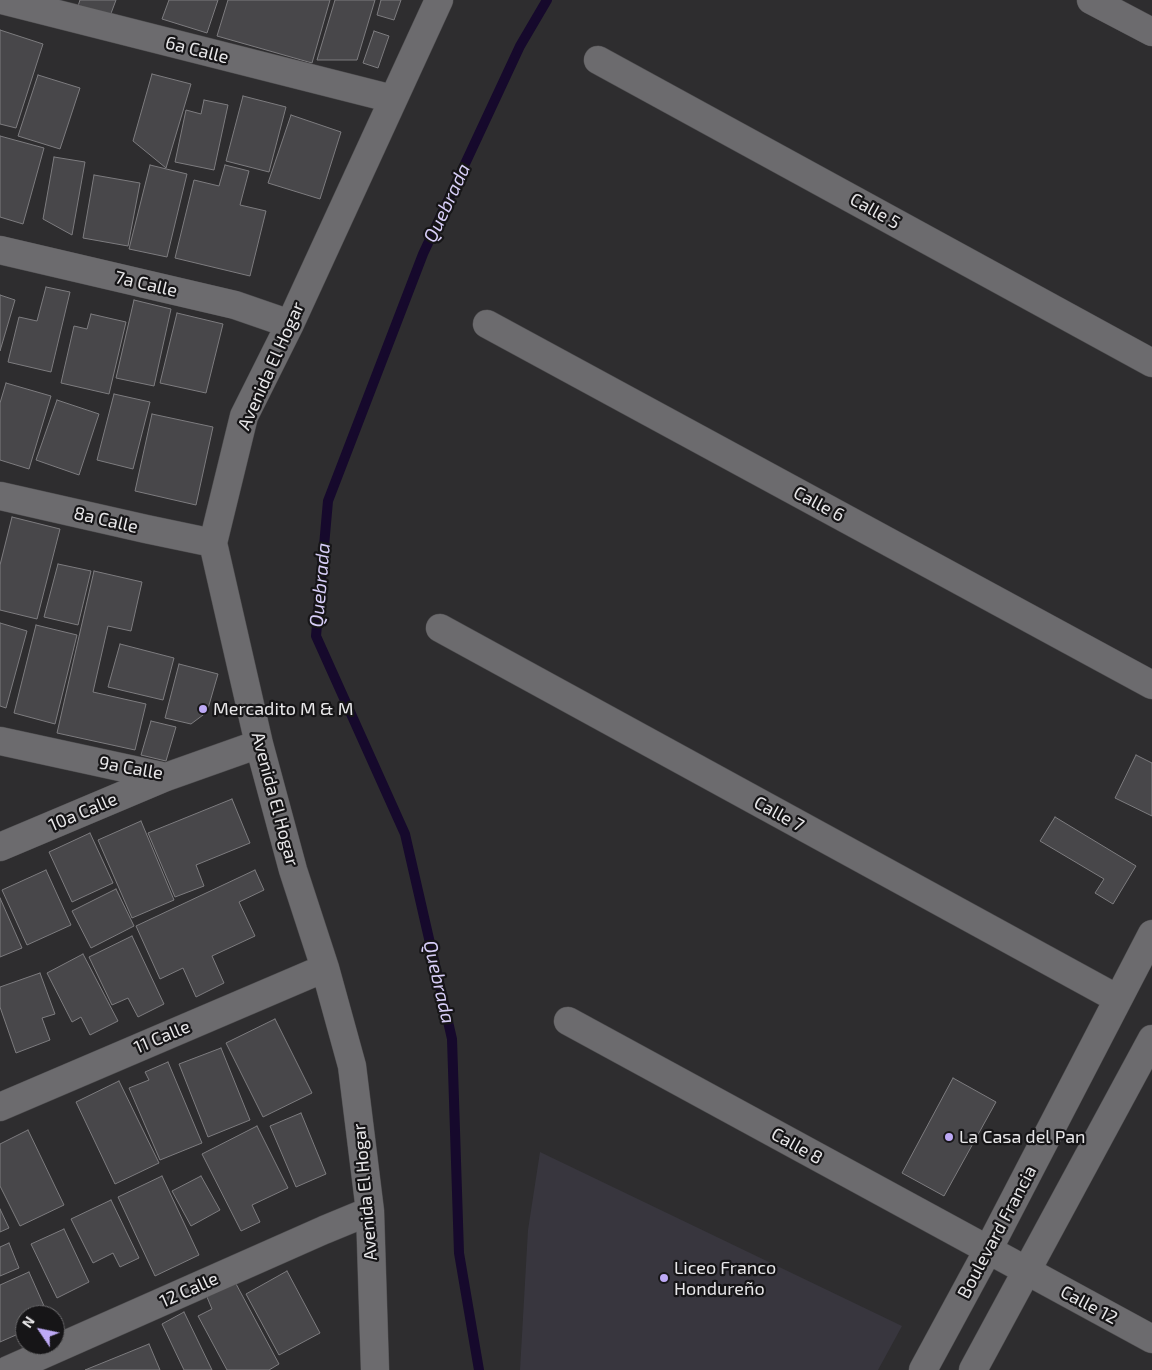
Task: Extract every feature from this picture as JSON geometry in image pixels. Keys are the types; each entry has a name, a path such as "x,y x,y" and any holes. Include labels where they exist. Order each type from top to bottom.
{"street":[{"name":"6a Calle","path":"2,0 393,99"},
{"name":"Avenida El Hogar","path":"375,1370 370,1211 352,1066 325,968 293,870 260,744 213,543 244,416 290,324 439,0"},
{"path":"1091,0 1152,32"},
{"name":"Calle 5","path":"598,60 1152,363"},
{"name":"7a Calle","path":"0,250 235,305 290,324"},
{"name":"Calle 6","path":"487,324 1152,685"},
{"name":"8a Calle","path":"0,496 213,543"},
{"name":"Calle 7","path":"440,628 1118,999"},
{"name":"9a Calle","path":"0,741 166,777 260,744"},
{"name":"10a Calle","path":"0,847 166,777"},
{"name":"Boulevard Francia","path":"924,1370 1152,934"},
{"name":"11 Calle","path":"0,1107 325,968"},
{"name":"Calle 8","path":"568,1021 1026,1271"},
{"path":"973,1370 1152,1039"},
{"name":"12 Calle","path":"8,1370 370,1211"},
{"name":"Calle 12","path":"1026,1271 1152,1339"}],"shaded area":[{"name":"Liceo Franco Hondureño","path":"540,1152 902,1326 878,1370 520,1370 528,1230"}],"building":[{"path":"80,0 116,0 110,16 78,6"},
{"path":"169,0 218,0 207,33 162,19"},
{"path":"228,0 330,0 312,63 217,36"},
{"path":"335,0 375,0 357,60 317,60"},
{"path":"381,0 401,0 394,20 377,15"},
{"path":"0,30 43,44 16,128 0,124"},
{"path":"374,31 389,36 378,68 363,63"},
{"path":"152,74 191,84 166,168 133,141"},
{"path":"38,75 80,88 60,149 18,136"},
{"path":"243,96 286,107 269,172 226,161"},
{"path":"204,100 228,105 214,170 175,162 186,110 201,114"},
{"path":"291,115 341,132 320,199 268,183"},
{"path":"0,136 44,148 23,224 0,217"},
{"path":"54,157 85,162 72,235 43,219"},
{"path":"150,165 187,174 167,257 129,249"},
{"path":"225,165 249,171 240,205 266,211 250,276 175,258 194,180 219,186"},
{"path":"94,175 140,183 128,246 83,238"},
{"path":"46,287 70,292 51,372 8,362 19,317 37,321"},
{"path":"0,295 15,300 0,351"},
{"path":"134,300 171,309 154,386 116,378"},
{"path":"177,313 223,324 206,393 160,383"},
{"path":"91,314 126,322 109,394 61,383 74,326 87,329"},
{"path":"6,383 51,396 29,469 0,460 0,403"},
{"path":"114,394 150,402 133,469 97,460"},
{"path":"57,400 99,414 79,475 36,460"},
{"path":"152,414 213,427 196,505 135,491"},
{"path":"12,517 60,529 37,619 0,610 0,565"},
{"path":"58,564 91,571 78,625 44,617"},
{"path":"94,571 142,582 131,631 108,626 93,692 146,704 135,750 57,733"},
{"path":"0,623 27,631 6,708 0,706"},
{"path":"36,625 77,635 55,724 14,713"},
{"path":"120,644 174,658 163,700 108,687"},
{"path":"179,664 218,674 207,712 191,724 165,718"},
{"path":"151,721 176,727 166,761 141,755"},
{"path":"1136,755 1152,763 1152,816 1115,798"},
{"path":"232,799 250,843 196,865 204,886 175,897 148,833"},
{"path":"1055,817 1136,866 1113,904 1095,893 1104,879 1040,841"},
{"path":"141,821 174,900 132,918 98,840"},
{"path":"90,833 113,883 72,902 49,852"},
{"path":"46,870 71,925 27,945 2,890"},
{"path":"255,870 264,890 239,902 255,936 212,956 224,983 196,997 183,968 160,979 136,926"},
{"path":"116,889 134,926 91,948 72,911"},
{"path":"0,898 22,948 0,957"},
{"path":"132,936 164,1004 138,1017 128,998 112,1005 89,957"},
{"path":"83,954 118,1021 90,1035 81,1017 72,1022 47,973"},
{"path":"40,973 55,1014 42,1018 50,1040 16,1053 0,1007 0,987"},
{"path":"275,1019 312,1093 263,1117 226,1043"},
{"path":"221,1048 250,1120 208,1137 179,1064"},
{"path":"168,1062 202,1143 160,1160 129,1088 149,1080 145,1072"},
{"name":"La Casa del Pan","path":"953,1078 996,1102 944,1196 902,1173"},
{"path":"119,1081 159,1163 115,1184 76,1102"},
{"path":"301,1113 326,1174 296,1187 270,1126"},
{"path":"257,1126 288,1188 252,1205 260,1222 241,1231 202,1154"},
{"path":"28,1130 64,1205 20,1226 0,1186 0,1144"},
{"path":"162,1176 199,1255 155,1276 118,1197"},
{"path":"201,1176 220,1210 191,1226 172,1191"},
{"path":"111,1200 139,1258 120,1267 113,1253 93,1263 71,1219"},
{"path":"0,1209 9,1228 0,1232"},
{"path":"64,1229 89,1282 57,1298 31,1244"},
{"path":"9,1243 19,1268 0,1276 0,1247"},
{"path":"287,1271 320,1333 279,1355 246,1294"},
{"path":"29,1272 44,1305 15,1305 15,1335 0,1342 0,1285"},
{"path":"235,1282 279,1364 269,1370 227,1370 198,1316 212,1309 207,1297"},
{"path":"184,1312 212,1370 184,1370 162,1324"},
{"path":"149,1344 160,1370 85,1370"}],"waterway":[{"name":"Quebrada","path":"479,1370 459,1253 452,1039 405,834 316,636 328,501 423,254 520,46 547,0"}],"place":[{"name":"Mercadito M & M","path":"203,709"},
{"name":"La Casa del Pan","path":"949,1137"},
{"name":"Liceo Franco Hondureño","path":"664,1278"}]}
